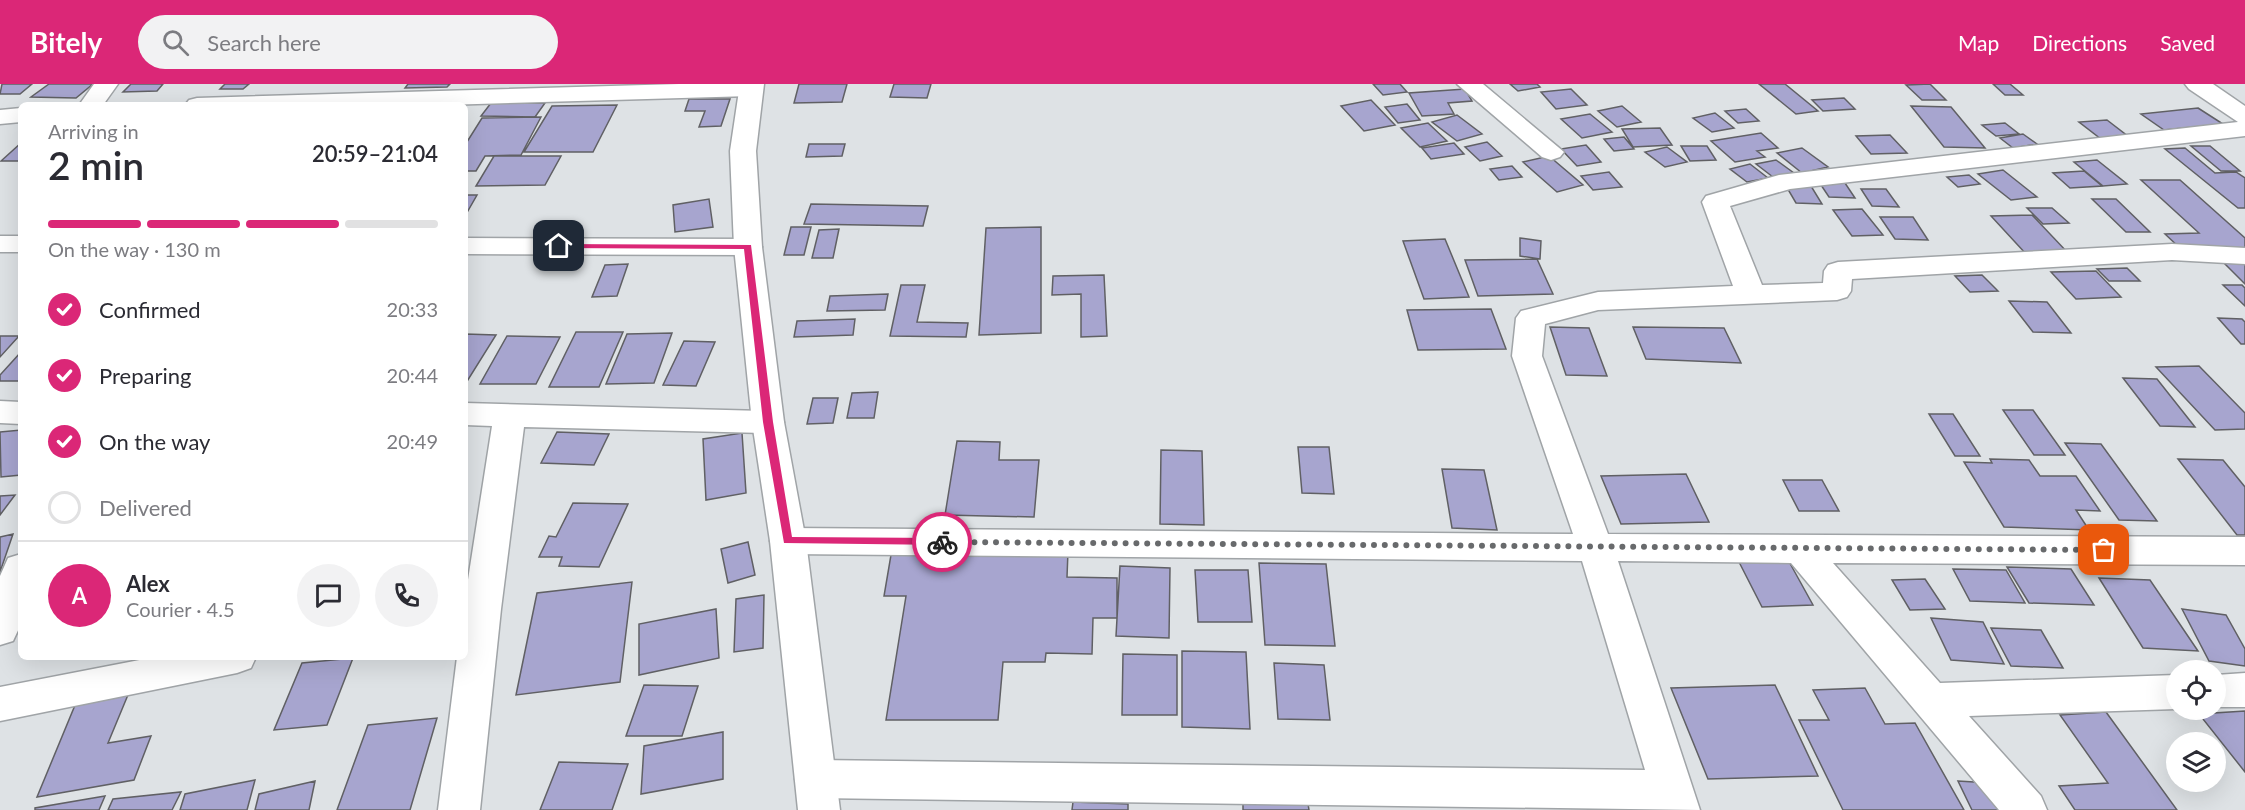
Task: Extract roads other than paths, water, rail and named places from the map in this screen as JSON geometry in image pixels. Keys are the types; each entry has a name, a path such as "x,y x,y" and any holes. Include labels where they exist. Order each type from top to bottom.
{"street":[{"path":"93,102 106,84"},
{"path":"1469,84 1551,152"},
{"path":"2197,84 2245,117"},
{"path":"284,102 751,86 743,151 748,247 768,422 788,541 818,794 1676,799 1595,546 1527,356 1531,318 1599,301 1837,291 1838,271 2172,252 2245,256"},
{"path":"0,117 18,115"},
{"path":"1751,295 1715,202 1788,181 2245,129"},
{"path":"0,244 18,244"},
{"path":"468,246 748,247"},
{"path":"0,412 18,413"},
{"path":"468,414 768,422"},
{"path":"459,810 473,610 510,414"},
{"path":"788,541 2245,551"},
{"path":"1800,549 2026,810"},
{"path":"0,630 18,577"},
{"path":"0,704 222,660"},
{"path":"2226,691 2245,690"},
{"path":"1933,700 2166,692"}]}
